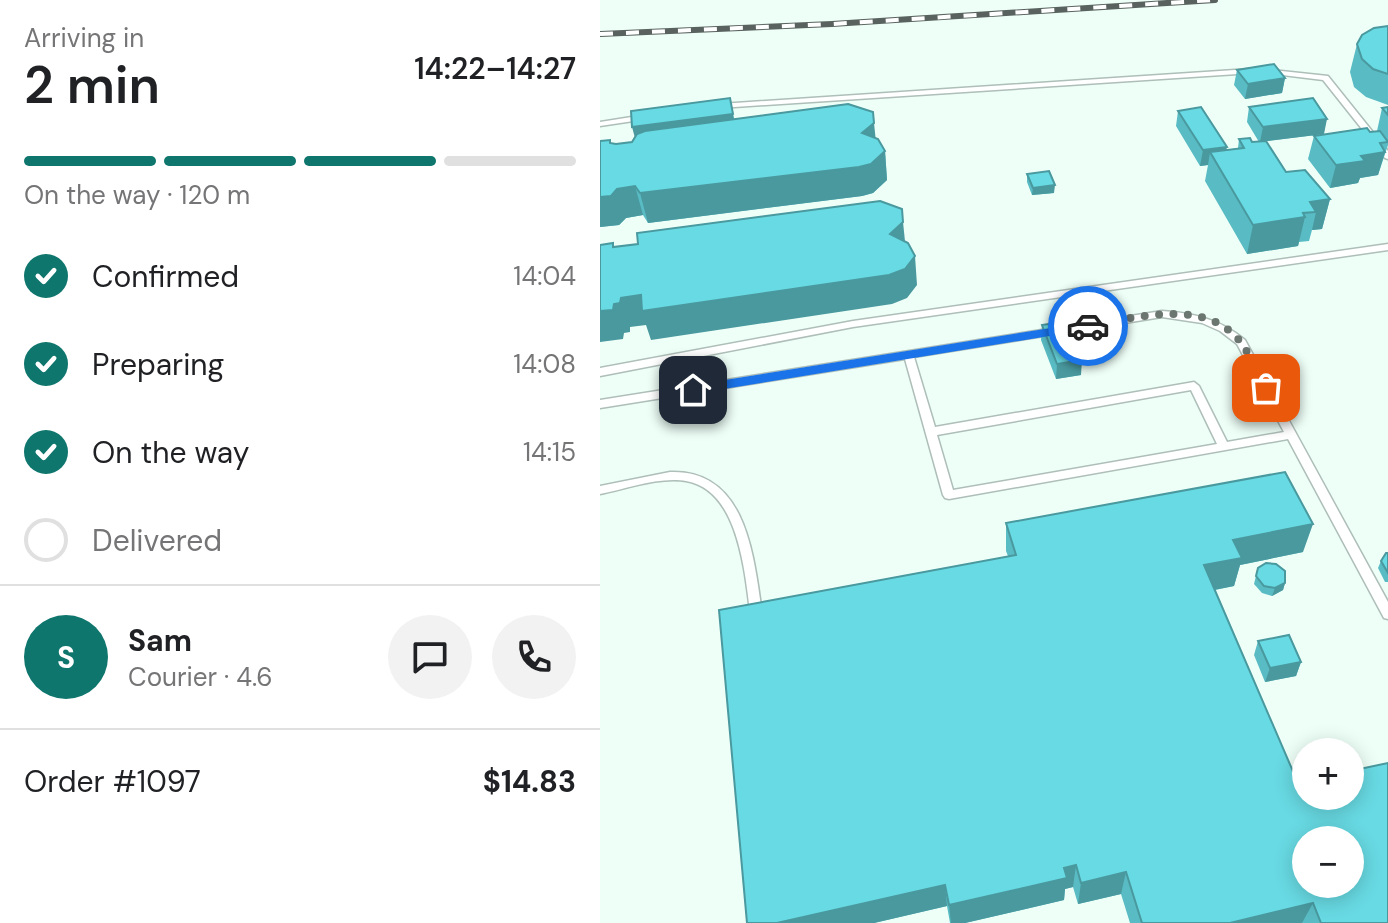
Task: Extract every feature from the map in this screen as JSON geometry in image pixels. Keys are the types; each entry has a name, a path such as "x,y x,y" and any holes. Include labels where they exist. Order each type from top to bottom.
{"lane":[{"path":"703,107 1260,70 1325,78 1388,156"},
{"path":"600,124 659,115"},
{"path":"600,372 853,324 1388,247"},
{"path":"600,404 1162,314 1196,316 1226,329 1241,342 1388,614"},
{"path":"909,356 949,495 1291,435"},
{"path":"931,432 1194,386 1224,446"},
{"path":"600,490 664,478 691,477 729,502 739,520 760,631"}],"building":[{"path":"1388,26 1388,74 1373,69 1362,59 1357,44 1362,35 1374,28"},
{"path":"1274,64 1285,78 1248,84 1237,70"},
{"path":"730,98 733,114 632,127 631,111"},
{"path":"1313,98 1327,119 1263,127 1249,107"},
{"path":"848,104 873,112 874,123 862,133 878,139 885,151 871,164 640,193 635,186 617,189 611,196 600,197 600,141 610,140 610,143 616,144 632,142 637,134 645,131"},
{"path":"1201,107 1227,147 1203,150 1178,111"},
{"path":"1367,128 1370,132 1380,131 1388,142 1380,143 1385,152 1361,156 1365,161 1336,165 1314,136"},
{"path":"1250,138 1252,142 1266,141 1286,172 1305,170 1330,199 1310,202 1316,212 1303,213 1305,217 1253,225 1210,152 1244,148 1239,139"},
{"path":"1049,171 1055,185 1033,188 1027,174"},
{"path":"880,201 902,209 903,222 890,234 908,243 915,256 905,269 889,275 642,311 641,295 621,298 620,303 614,304 613,310 600,311 600,245 638,244 637,233"},
{"path":"1067,321 1082,360 1057,364 1042,325"},
{"path":"1285,472 1313,524 1233,540 1242,558 1204,565 1292,769 1292,810 1364,810 1364,768 1388,763 1388,923 1321,923 1313,903 1230,923 1142,923 1126,872 1081,883 1076,865 1064,868 1067,878 949,905 945,885 777,923 747,923 719,610 1016,555 1006,523"},
{"path":"1388,553 1388,573 1381,561"},
{"path":"1266,563 1276,564 1285,571 1285,583 1275,588 1264,586 1256,576 1258,568"},
{"path":"1289,635 1301,662 1270,668 1258,641"}],"railway":[{"path":"600,34 832,24 1215,0"}],"way so far":[{"path":"1088,326 1162,314 1196,316 1226,329 1241,342 1266,388"}],"route":[{"path":"693,390 1088,326"}]}
